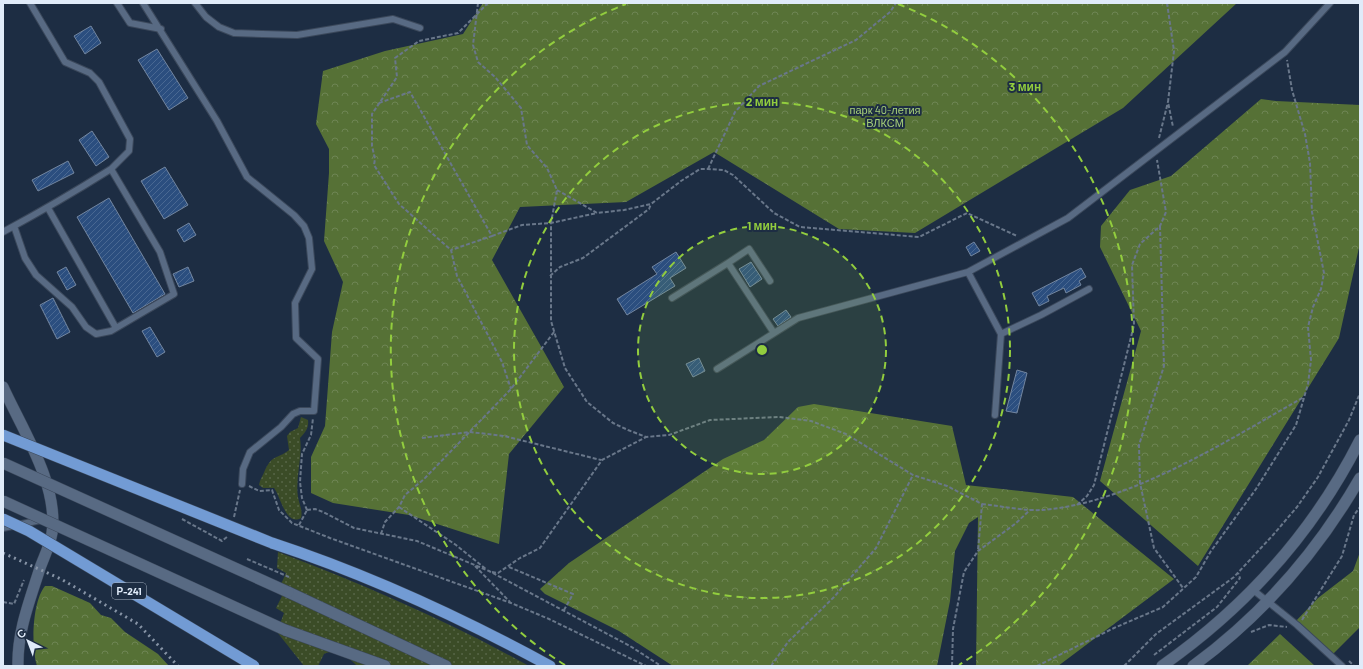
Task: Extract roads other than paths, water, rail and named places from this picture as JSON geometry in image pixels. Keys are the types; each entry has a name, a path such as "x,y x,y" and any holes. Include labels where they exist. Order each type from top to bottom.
{"highway":[{"path":"3,435 272,543 336,564 430,604 550,666"},
{"name":"Р-241","path":"3,519 29,531 254,666"}],"main road":[{"path":"3,387 35,452 51,501 52,517 52,534 30,598 20,640 18,666"},
{"path":"1162,666 1210,628 1252,589 1285,554 1309,524 1329,494 1360,440"},
{"path":"3,463 288,592 446,666"},
{"path":"1194,666 1213,652 1266,602 1299,566 1327,531 1360,478"},
{"path":"3,502 286,630 385,666"}],"lane":[{"path":"3,232 48,208 111,169 129,151 130,139 99,82 90,73 65,62 30,3"},
{"path":"117,3 130,23 161,30"},
{"path":"143,3 217,121 247,177 294,215 304,226 309,238 312,269 295,303 296,338 318,358 314,411 293,414 250,452 243,470 242,484"},
{"path":"195,3 206,17 220,27 234,33 297,35 393,19 420,28"},
{"path":"717,369 798,318 968,272 1068,218 1285,52 1330,3"},
{"path":"14,226 25,258 36,275 72,307 86,327 96,334 116,328 174,294 160,252 111,169"},
{"path":"48,208 116,328"},
{"path":"672,298 749,249 770,281"},
{"path":"728,263 774,333"},
{"path":"968,272 1001,334 995,415"},
{"path":"1001,334 1041,315 1088,289"},
{"path":"3,528 52,517"},
{"path":"1252,589 1266,602 1297,625 1342,666"}],"railway":[{"path":"3,553 61,579 138,624 178,666"}],"park label":[{"name":"парк 40-летия ВЛКСМ","path":"885,116"}]}
